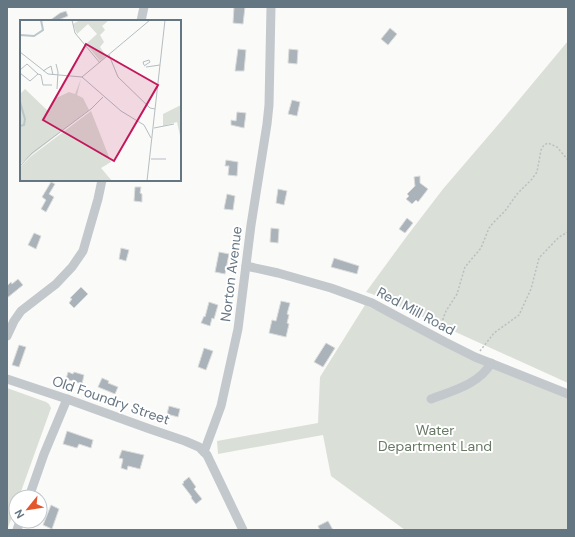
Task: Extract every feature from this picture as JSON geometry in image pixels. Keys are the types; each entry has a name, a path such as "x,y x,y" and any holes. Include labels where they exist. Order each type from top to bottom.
{"street":[{"path":"141,20 144,7"},
{"name":"Norton Avenue","path":"204,452 221,406 238,329 259,170 267,124 271,7"},
{"path":"7,336 14,321 21,311 56,284 72,267 83,251 102,181"},
{"name":"Red Mill Road","path":"246,266 278,273 356,296 475,357 568,394"},
{"path":"431,399 475,380 491,363"},
{"name":"Old Foundry Street","path":"7,379 185,441 199,447 204,452"},
{"path":"32,489 44,454 67,399"},
{"path":"204,452 207,455 243,530"}],"path":[{"path":"445,342 444,319 446,311 457,294 465,267 482,248 492,222 505,211 517,194 537,172 541,150 544,145 548,143 557,147 568,160"},
{"path":"475,357 494,333 519,315 531,289 539,258 559,237 568,232"}],"green space":[{"path":"568,41 568,383 366,292 443,189"},
{"name":"Water Department Land","path":"365,305 514,374 568,397 568,530 405,530 331,476 323,435 218,454 217,441 318,423 320,377"},
{"path":"7,388 46,402 51,408 22,489 8,489 7,530"}],"building":[{"path":"234,7 245,7 243,24 233,23"},
{"path":"66,11 68,16 58,20 50,20 60,13"},
{"path":"390,28 397,34 388,45 381,39"},
{"path":"238,49 246,50 244,71 235,71"},
{"path":"289,49 298,50 297,64 288,63"},
{"path":"292,100 300,102 297,116 288,114"},
{"path":"237,112 246,113 244,128 231,125 231,120 236,121"},
{"path":"226,160 238,162 237,176 228,175 229,166 225,166"},
{"path":"420,176 420,183 428,189 418,202 416,200 412,204 406,199 409,196 407,194 415,186 414,177"},
{"path":"51,182 55,184 49,194 54,197 46,212 41,209 46,200 42,197"},
{"path":"135,187 141,187 140,193 142,194 142,202 134,201"},
{"path":"278,189 287,191 284,205 276,203"},
{"path":"227,194 235,196 233,210 224,209"},
{"path":"407,218 413,223 405,233 399,229"},
{"path":"271,228 279,229 278,243 270,242"},
{"path":"34,233 41,236 36,249 28,245"},
{"path":"121,248 129,250 126,261 119,259"},
{"path":"219,252 229,254 225,274 215,272"},
{"path":"334,258 359,266 357,274 331,267"},
{"path":"18,279 23,285 7,298 7,286 11,282 12,284"},
{"path":"81,287 88,294 74,308 69,303 72,299 70,298"},
{"path":"281,301 290,303 287,314 289,315 287,323 289,324 286,337 269,333 272,320 276,321"},
{"path":"209,302 218,305 214,319 212,318 210,326 201,323 204,316 205,317"},
{"path":"326,343 335,348 323,367 314,362"},
{"path":"19,345 26,347 19,367 12,365"},
{"path":"204,348 213,351 206,370 198,367"},
{"path":"68,372 84,375 82,384 66,379"},
{"path":"102,378 109,381 108,383 118,387 115,394 98,387"},
{"path":"169,406 180,409 178,417 167,414"},
{"path":"67,431 93,440 91,448 79,444 77,448 63,444"},
{"path":"122,450 144,455 140,469 128,466 127,470 121,468 123,459 119,458"},
{"path":"189,477 196,487 194,489 202,499 196,504 182,484"},
{"path":"51,505 59,509 52,529 48,527 48,512"},
{"path":"328,521 333,530 320,530 318,526"}]}
